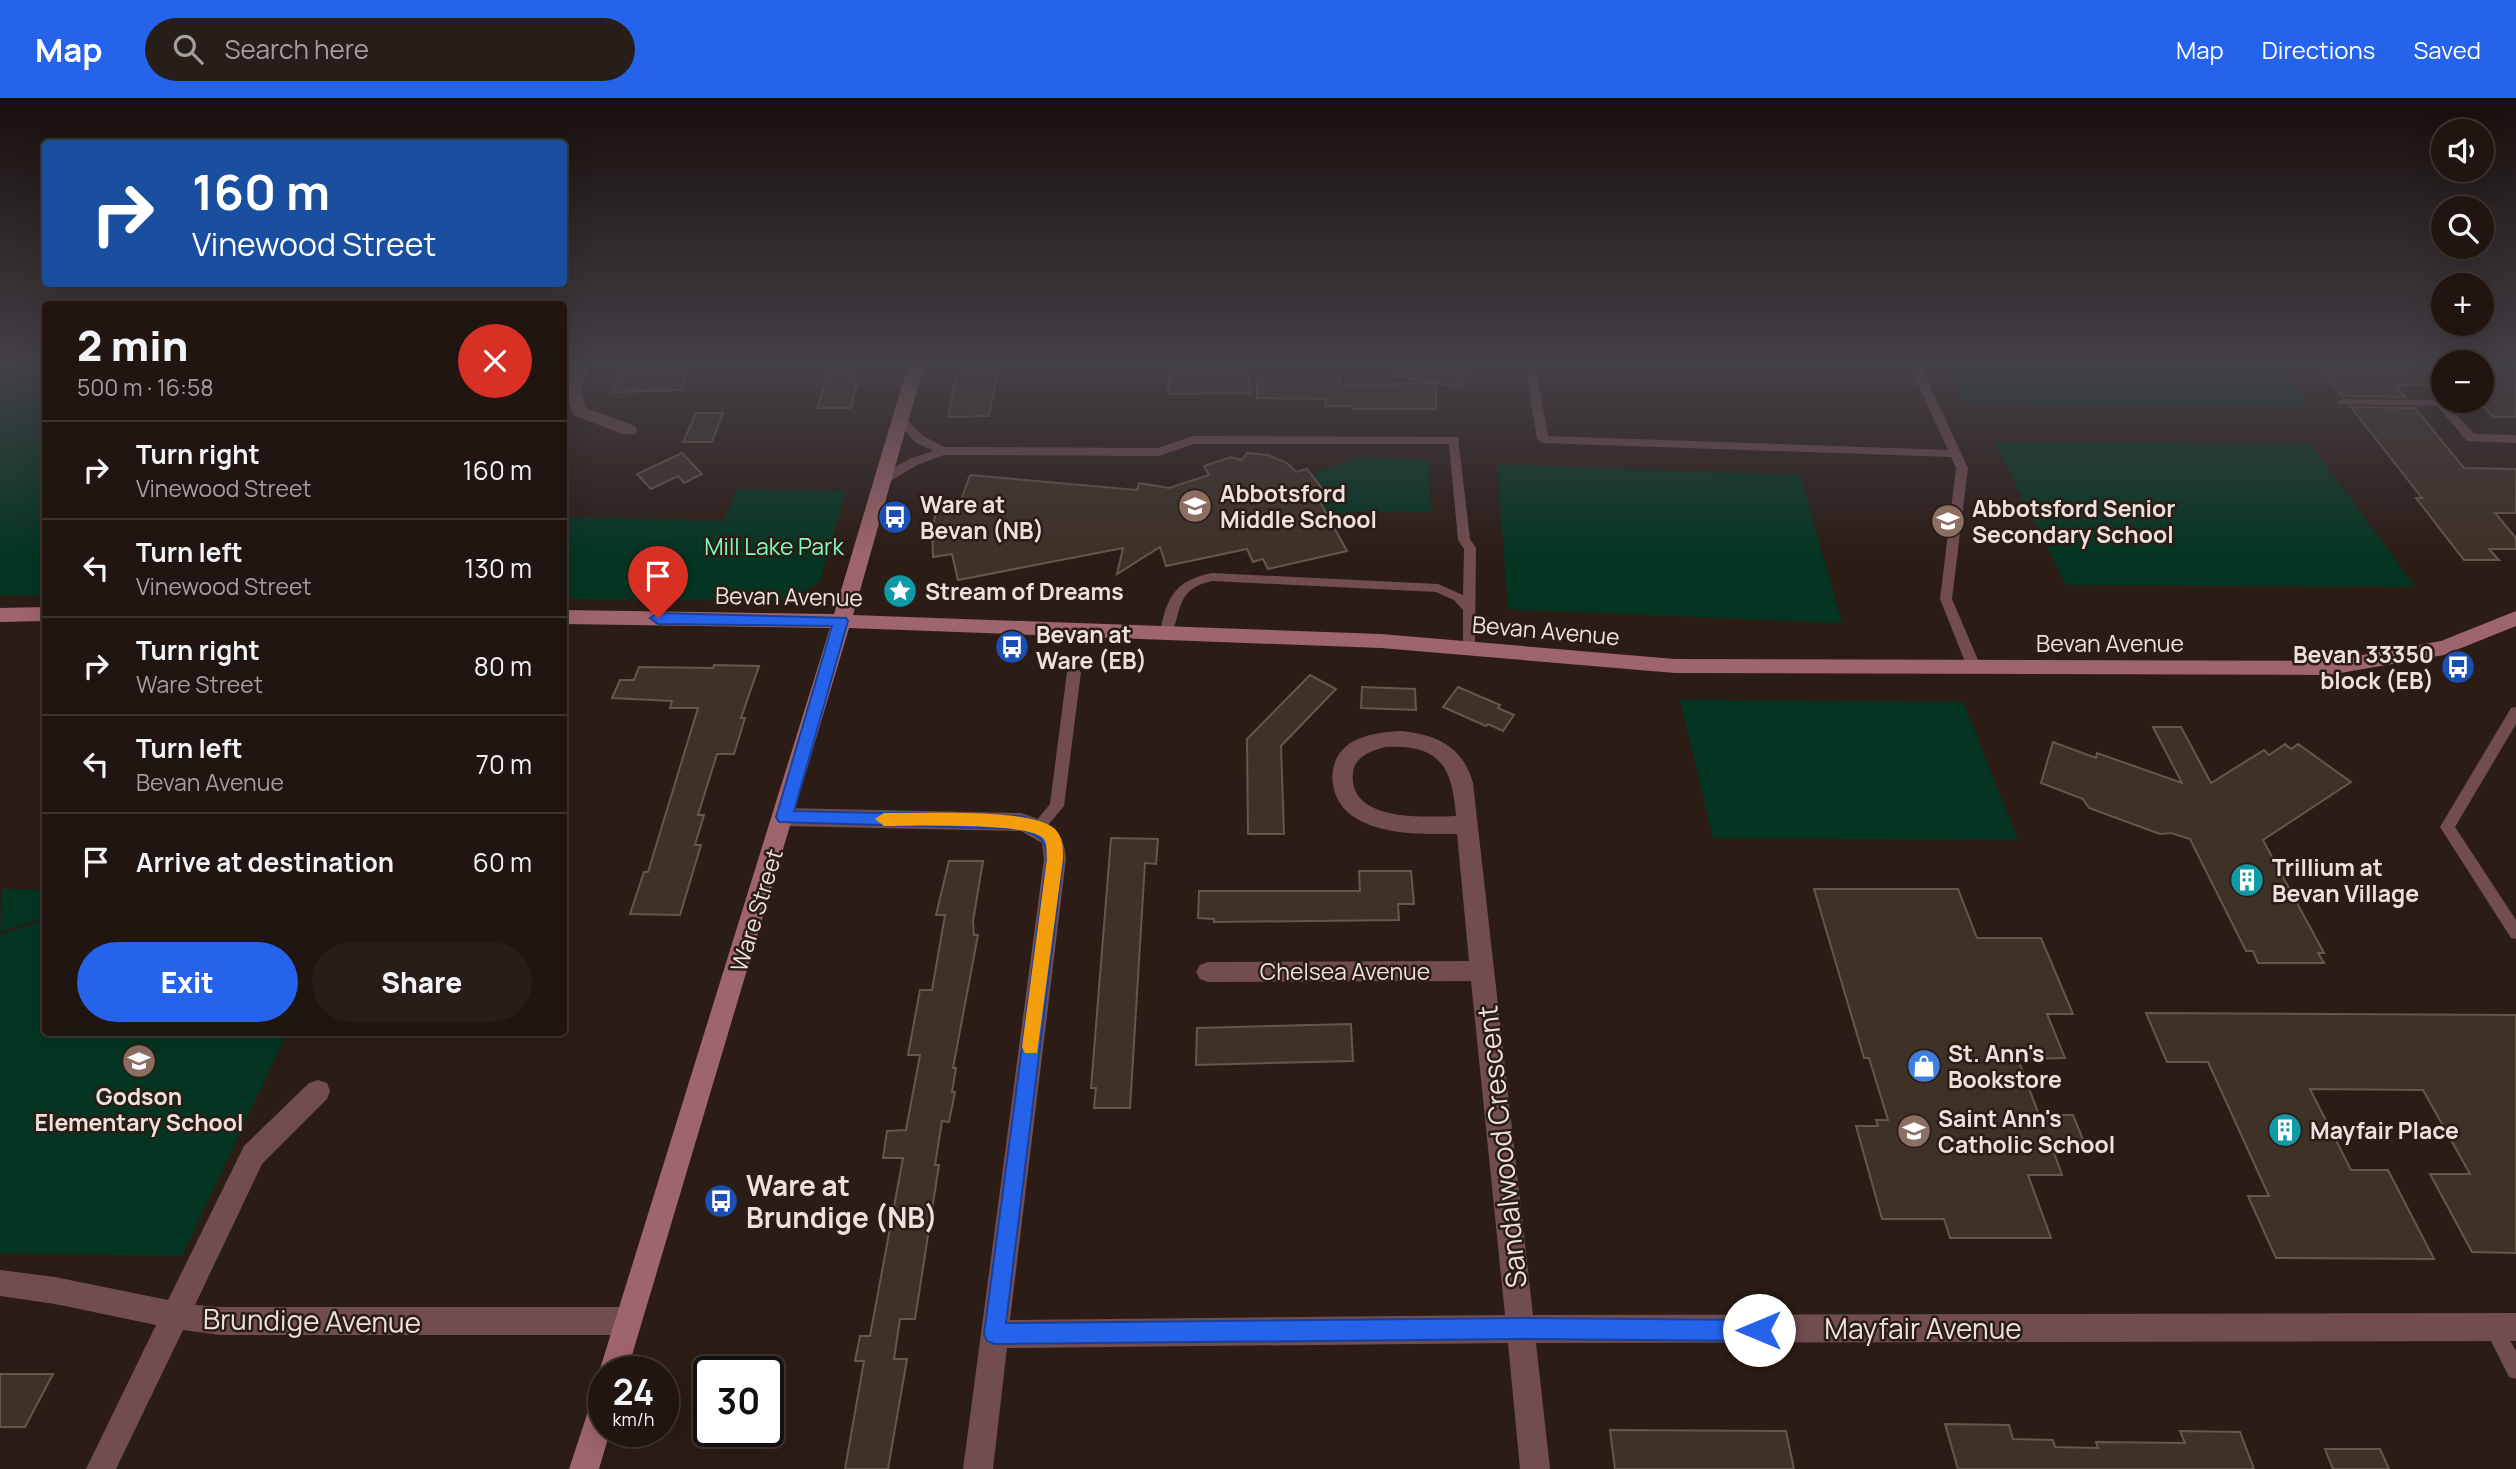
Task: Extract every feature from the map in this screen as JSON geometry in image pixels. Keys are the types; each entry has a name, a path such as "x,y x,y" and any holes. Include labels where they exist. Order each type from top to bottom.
{"street":[{"name":"Ware Street","path":"618,1356 784,817 898,429"},
{"path":"0,615 42,614"},
{"name":"Bevan Avenue","path":"567,617 841,621 1166,633 1469,648 1675,666 2329,668 2444,648 2496,629 2516,618"},
{"name":"Sandalwood Crescent","path":"1467,825 1410,825 1372,816 1355,807 1343,793 1341,779 1344,765 1353,753 1366,744 1382,739 1406,738 1438,748 1459,770 1467,825 1535,1469"},
{"path":"784,817 1021,822 1038,827 1054,841 1055,859 978,1469"},
{"name":"Chelsea Avenue","path":"1208,972 1482,971"},
{"path":"101,1469 253,1155 318,1091"},
{"name":"Brundige Avenue","path":"0,1283 33,1285 173,1317 282,1322 628,1321"},
{"name":"Mayfair Avenue","path":"995,1334 1520,1329 2504,1327"},
{"path":"584,1469 591,1447"}],"lane":[{"path":"910,429 919,439 943,451"},
{"path":"1541,429 1543,439 1957,454"},
{"path":"1945,429 1962,468 1946,599 1974,667"},
{"path":"2463,429 2471,438 2514,440"},
{"path":"883,480 913,462 943,451 1159,452 1194,440 1454,440 1464,540 1470,548 1469,648"},
{"path":"1166,633 1170,609 1185,585 1212,577 1429,586 1449,592 1468,607"},
{"path":"1038,827 1057,806 1074,672"},
{"path":"2516,712 2448,827 2516,933"},
{"path":"2504,1327 2516,1370"}],"green space":[{"path":"0,429 42,429 42,596 0,595"},
{"path":"1994,442 2311,444 2415,587 2066,585"},
{"path":"1361,457 1429,460 1431,512 1362,511 1330,519 1306,476"},
{"path":"1497,464 1800,475 1842,623 1508,609"},
{"name":"Mill Lake Park","path":"737,489 846,491 820,581 790,601 567,599 567,517 724,521"},
{"path":"1680,700 1963,702 2018,840 1713,838"},
{"path":"2,889 42,890 42,918 0,932"},
{"name":"Godson Elementary School","path":"42,921 42,1036 286,1036 182,1256 0,1253 0,935"}],"building":[{"path":"689,429 717,429 712,442 683,442"},
{"path":"2368,429 2432,429 2464,468 2516,469 2516,513 2495,513 2516,538 2516,549 2489,549 2499,560 2464,560 2416,498 2422,498"},
{"path":"682,453 702,474 684,483 678,476 651,489 637,474"},
{"path":"1247,453 1268,455 1287,463 1296,472 1307,469 1324,491 1315,493 1347,551 1268,569 1263,559 1253,562 1247,549 1166,566 1160,547 1117,574 1123,548 958,580 952,554 933,557 932,529 939,501 960,503 970,475 1137,490 1139,483 1169,488 1209,475 1204,466 1231,457 1242,460"},
{"path":"714,665 759,666 741,718 745,718 734,754 717,754 698,815 704,815 695,845 701,845 680,915 630,914 644,872 648,872 698,708 670,708 672,701 612,698 620,680 634,680 639,667 713,668"},
{"path":"1310,675 1336,689 1281,746 1284,834 1248,834 1247,739"},
{"path":"1362,687 1415,689 1416,710 1361,708"},
{"path":"1458,687 1500,705 1498,708 1514,715 1503,731 1443,707"},
{"name":"Trillium at Bevan Village","path":"2153,727 2181,727 2211,783 2264,750 2269,755 2285,744 2291,749 2298,744 2351,782 2263,840 2324,953 2318,953 2324,963 2258,963 2253,951 2246,951 2190,839 2171,833 2160,834 2089,808 2083,799 2041,783 2053,742 2096,758 2097,753 2182,783"},
{"path":"1111,838 1158,839 1156,864 1145,863 1130,1108 1094,1108 1096,1088 1091,1088"},
{"path":"949,861 983,861 973,921 974,935 978,935 953,1068 956,1068 952,1092 955,1092 949,1122 942,1121 935,1165 939,1165 915,1319 900,1319 894,1359 907,1359 888,1469 845,1469 864,1361 855,1361 860,1336 870,1336 903,1158 883,1158 887,1131 906,1130 920,1055 908,1055 920,990 932,990 945,915 936,915"},
{"path":"1359,871 1411,871 1414,904 1398,904 1399,920 1214,922 1214,919 1198,918 1199,891 1360,891"},
{"path":"1814,889 1958,889 1977,938 2041,938 2073,1014 2047,1014 2065,1058 2018,1059 2039,1115 2073,1115 2086,1147 2052,1147 2062,1175 2028,1175 2051,1238 1950,1238 1944,1219 1882,1219 1856,1126 1878,1126 1876,1120 1888,1120 1869,1058 1864,1058"},
{"path":"2146,1013 2516,1015 2516,1253 2472,1252 2430,1174 2470,1174 2423,1090 2310,1089 2351,1170 2388,1170 2434,1259 2276,1258 2248,1196 2269,1196 2208,1062 2167,1062"},
{"path":"1351,1024 1353,1061 1196,1065 1197,1028"},
{"path":"0,1374 53,1374 25,1427 0,1427"},
{"path":"1945,1424 2009,1425 2013,1439 2053,1440 2055,1447 2098,1448 2096,1442 2185,1443 2180,1431 2240,1432 2254,1469 1958,1469"},
{"path":"1610,1430 1786,1431 1794,1469 1615,1469"},
{"path":"2325,1449 2380,1449 2389,1469 2333,1469"}],"slow traffic":[{"path":"884,819 1021,822 1038,827 1054,841 1055,859 1031,1047"}],"place":[{"name":"Abbotsford Middle School","path":"1195,506"},
{"name":"Ware at Bevan (NB)","path":"895,517"},
{"name":"Abbotsford Senior Secondary School","path":"1948,521"},
{"name":"Stream of Dreams","path":"900,591"},
{"name":"Bevan at Ware (EB)","path":"1012,647"},
{"name":"Bevan 33350 block (EB)","path":"2458,667"},
{"name":"Trillium at Bevan Village","path":"2247,880"},
{"name":"Godson Elementary School","path":"139,1061"},
{"name":"St. Ann's Bookstore","path":"1924,1066"},
{"name":"Mayfair Place","path":"2285,1130"},
{"name":"Saint Ann's Catholic School","path":"1914,1131"},
{"name":"Ware at Brundige (NB)","path":"721,1201"}],"route":[{"path":"658,618 841,621 784,817 1021,822 1038,827 1054,841 1055,859 995,1334 1520,1329 1759,1330"}]}
